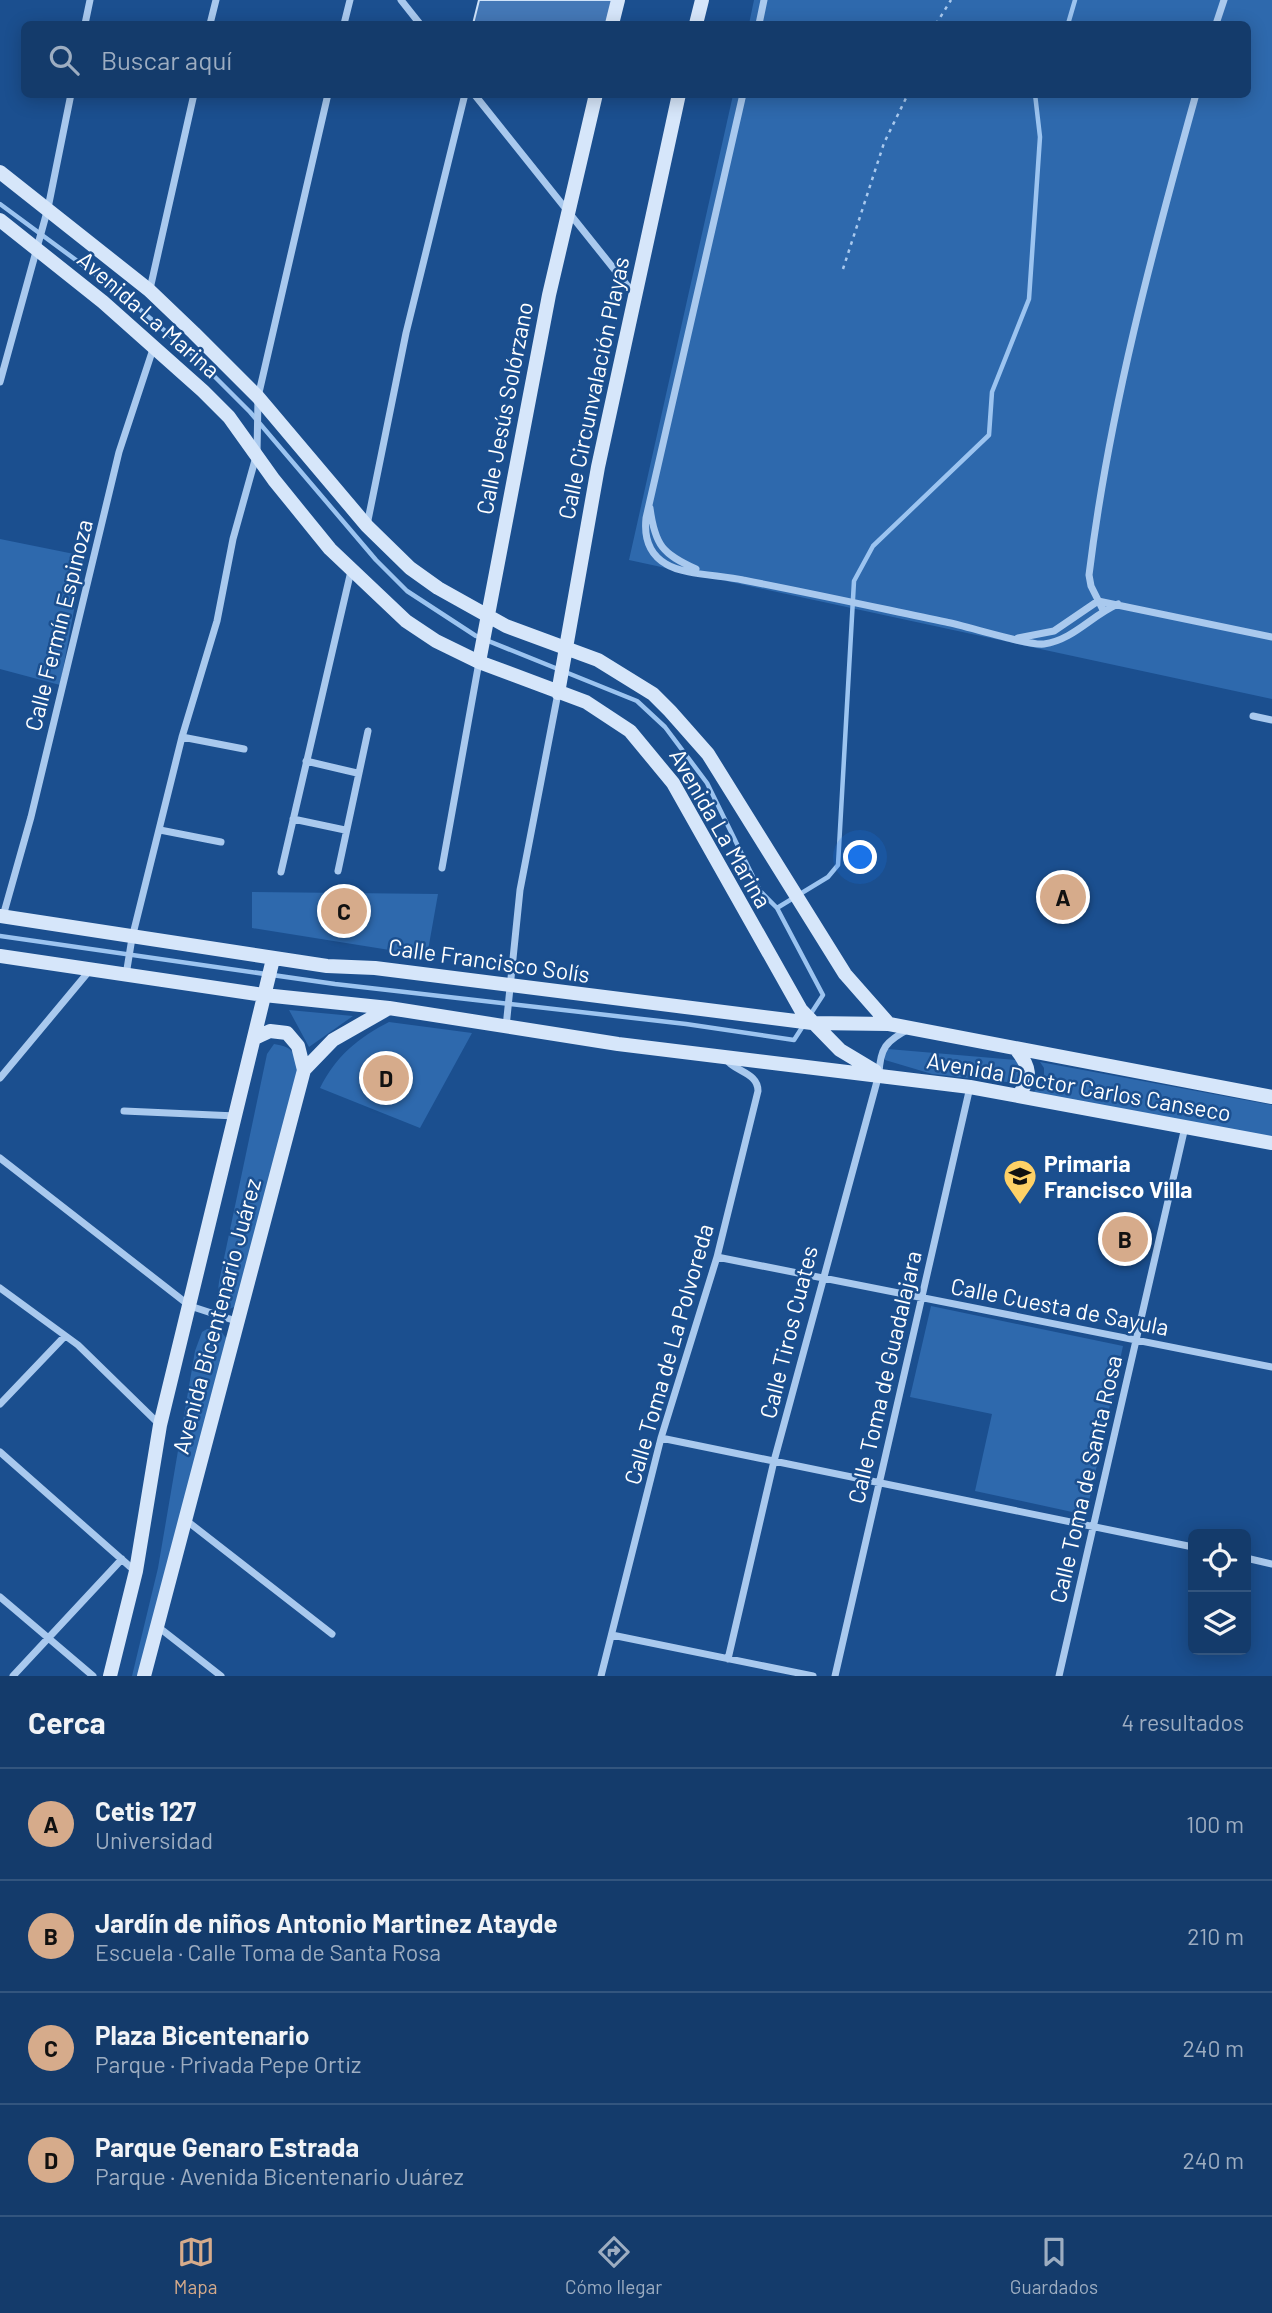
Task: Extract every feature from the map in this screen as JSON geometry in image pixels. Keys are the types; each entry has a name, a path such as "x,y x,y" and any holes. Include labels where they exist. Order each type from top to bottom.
{"main road":[{"path":"613,21 618,0"},
{"path":"697,21 702,0"},
{"name":"Calle Jesús Solórzano","path":"487,616 567,208 595,98"},
{"name":"Calle Circunvalación Playas","path":"558,693 634,294 678,98"},
{"name":"Avenida La Marina","path":"0,173 48,208 149,290 258,397 367,526 410,568 506,626 620,672 653,694 693,733 839,966 890,1024"},
{"name":"Avenida La Marina","path":"0,220 38,248 154,345 229,416 274,480 351,571 406,621 436,641 479,662 586,702 607,714 649,750 673,783 805,1022 841,1050 879,1074"},
{"path":"479,662 487,616"},
{"name":"Calle Francisco Solís","path":"1,916 272,959 375,968 805,1022 890,1024"},
{"path":"0,956 264,995 389,1008 506,1028 724,1058 879,1074"},
{"name":"Avenida Bicentenario Juárez","path":"110,1676 136,1571 160,1425 256,1038 272,959"},
{"name":"Avenida Bicentenario Juárez","path":"144,1676 304,1070 333,1040 389,1008"},
{"name":"Avenida Doctor Carlos Canseco","path":"890,1024 1272,1097"},
{"path":"256,1038 270,1031 287,1032 298,1046 304,1070"},
{"path":"1016,1049 1030,1071 1029,1080 1018,1096"},
{"name":"Avenida Doctor Carlos Canseco","path":"879,1074 970,1087 1272,1143"}],"street":[{"path":"86,21 90,0"},
{"path":"211,21 216,0"},
{"path":"345,21 350,0"},
{"path":"401,0 418,21"},
{"path":"760,21 764,0"},
{"path":"1217,21 1224,0"},
{"path":"0,382 48,208 70,98"},
{"path":"149,290 193,98"},
{"path":"126,975 132,938 183,737 217,621 233,539 257,453 258,397 327,98"},
{"path":"367,526 406,333 464,98"},
{"path":"477,98 634,294"},
{"path":"742,98 688,321 650,508 654,531 664,551 701,572 834,598 1016,638 1031,644 1066,638 1103,610 1118,604"},
{"path":"1103,610 1089,575 1112,424 1176,163 1195,98"},
{"name":"Calle Fermín Espinoza","path":"1,916 31,817 119,452 154,345"},
{"path":"281,872 351,571"},
{"path":"1016,638 1054,631 1098,601 1272,637"},
{"path":"442,868 479,662"},
{"path":"506,1028 512,947 520,890 558,693"},
{"path":"1253,716 1272,720"},
{"path":"338,872 368,731"},
{"path":"183,737 244,749"},
{"path":"306,761 358,773"},
{"path":"293,819 345,830"},
{"path":"160,830 221,842"},
{"path":"0,1078 90,971"},
{"name":"Calle Tiros Cuates","path":"728,1659 774,1461 879,1074 883,1046 909,1029"},
{"name":"Calle Toma de La Polvoreda","path":"601,1676 661,1438 717,1257 758,1091 758,1084 752,1077 729,1065 724,1058"},
{"name":"Calle Toma de Guadalajara","path":"835,1676 970,1087"},
{"path":"124,1111 236,1116"},
{"name":"Calle Toma de Santa Rosa","path":"1059,1676 1185,1126"},
{"path":"0,1158 190,1306 236,1321"},
{"name":"Calle Cuesta de Sayula","path":"717,1257 1272,1367"},
{"path":"0,1288 78,1345 160,1425"},
{"path":"0,1404 65,1336"},
{"path":"661,1438 1188,1546"},
{"path":"0,1452 136,1571"},
{"path":"187,1521 332,1634"},
{"path":"13,1676 122,1559"},
{"path":"1251,1559 1272,1564"},
{"path":"0,1597 93,1676"},
{"path":"157,1626 221,1676"},
{"path":"612,1635 813,1676"}],"path":[{"path":"938,21 951,0"},
{"path":"844,269 884,143 906,98"}],"shaded area":[{"path":"754,0 1272,0 1272,699 629,560 732,98 1251,98 1251,21 750,21"},
{"path":"0,539 84,556 60,685 0,669"},
{"path":"252,892 438,894 427,956 252,928"},
{"path":"289,1010 353,1016 309,1047"},
{"path":"389,1022 472,1033 420,1128 320,1088 333,1066 349,1049"},
{"path":"274,1044 290,1049 299,1073 237,1306 229,1309 217,1299 219,1282 267,1054"},
{"path":"888,1049 1016,1060 1024,1069 1021,1079 1016,1083 932,1074 885,1060 883,1056"},
{"path":"1040,1062 1272,1105 1272,1138 1032,1094 1044,1080 1044,1068"},
{"path":"931,1306 1123,1346 1086,1515 975,1491 992,1414 910,1397"},
{"path":"219,1329 227,1339 144,1676 132,1676 158,1568 195,1351 202,1332"}],"building":[{"path":"479,0 613,0 608,21 474,21"}],"waterway":[{"path":"1069,21 1075,0"},
{"path":"0,204 122,294 194,356 250,412 376,560 407,591 476,636 637,701 665,727 707,783 760,891 777,908 828,877 838,865 854,581 873,546 989,435 992,392 1029,299 1040,137 1035,98"},
{"path":"777,908 823,995 810,1015"},
{"path":"0,936 335,984 686,1024 794,1040 803,1026"}],"place":[{"name":"Cetis 127","path":"1063,897"},
{"name":"Plaza Bicentenario","path":"344,911"},
{"name":"Parque Genaro Estrada","path":"386,1078"},
{"name":"Primaria Francisco Villa","path":"1020,1206"},
{"name":"Jardín de niños Antonio Martinez Atayde","path":"1125,1239"}]}
